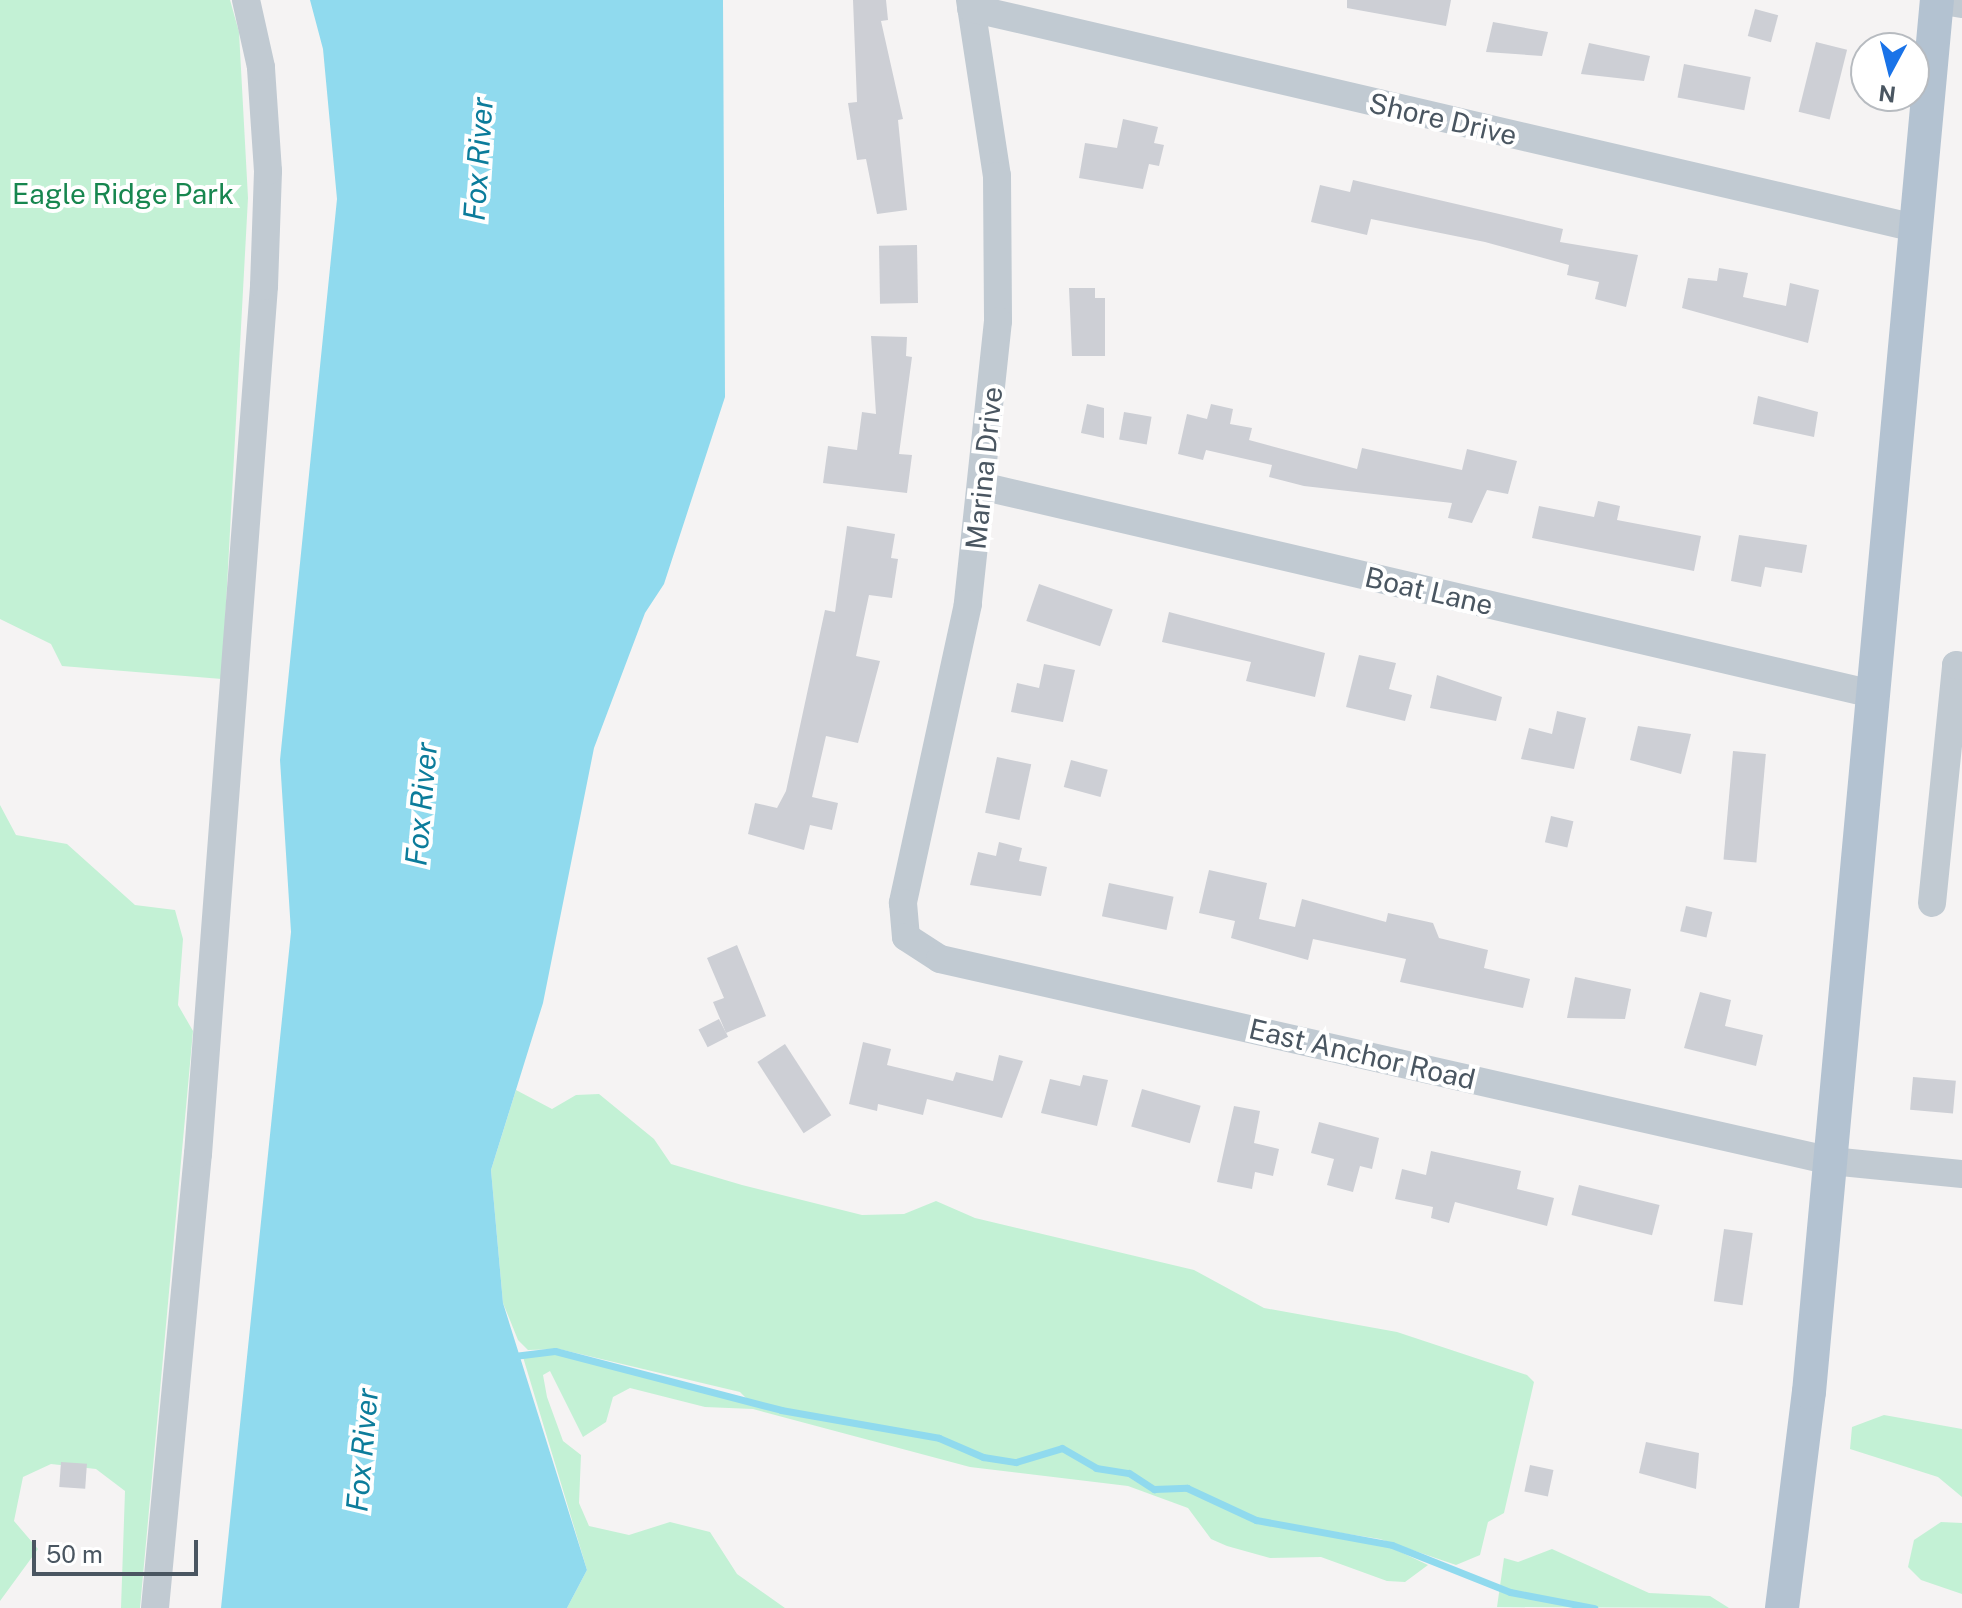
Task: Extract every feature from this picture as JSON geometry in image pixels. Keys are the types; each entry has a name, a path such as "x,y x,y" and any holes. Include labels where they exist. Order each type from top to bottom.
{"main road":[{"path":"1782,1608 1831,1161 1937,0"}],"street":[{"path":"155,1608 263,301 267,156 261,67 246,0"},
{"path":"1937,0 1962,4"},
{"name":"Shore Drive","path":"970,4 1916,228"},
{"name":"Marina Drive","path":"902,930 985,487 998,321 997,176 970,4"},
{"name":"Boat Lane","path":"985,487 1873,694"},
{"path":"1932,903 1956,665 1962,666"},
{"name":"East Anchor Road","path":"902,930 940,959 1831,1161 1962,1174"}],"green space":[{"name":"Eagle Ridge Park","path":"0,0 230,0 239,32 248,198 222,679 62,666 51,644 0,619"},
{"path":"0,805 16,835 67,844 135,905 175,910 183,939 178,1005 193,1031 140,1608 121,1608 125,1491 96,1469 51,1464 23,1477 14,1521 38,1549 0,1601"},
{"path":"516,1090 552,1109 576,1095 599,1094 654,1139 671,1164 742,1185 862,1215 904,1214 936,1201 975,1218 1194,1270 1264,1308 1397,1332 1527,1375 1534,1382 1504,1513 1488,1522 1480,1555 1456,1565 1380,1539 1284,1524 1390,1547 1428,1565 1405,1582 1387,1581 1321,1557 1270,1558 1227,1546 1211,1539 1188,1508 1128,1486 970,1467 753,1409 705,1407 630,1388 613,1397 606,1422 583,1437 550,1371 543,1375 547,1397 563,1441 581,1455 579,1503 589,1526 629,1535 670,1522 710,1532 737,1574 785,1608 567,1608 587,1570 523,1357 554,1353 749,1401 740,1392 559,1349 528,1350 518,1340 503,1303 491,1170"},
{"path":"1884,1415 1962,1429 1962,1497 1938,1477 1850,1449 1852,1427"},
{"path":"1941,1522 1962,1523 1962,1594 1921,1580 1908,1567 1914,1540"},
{"path":"1552,1549 1649,1593 1710,1596 1729,1608 1497,1607 1504,1558 1518,1562"}],"water":[{"name":"Fox River","path":"310,0 723,0 725,397 664,584 645,613 594,748 543,1003 491,1170 503,1303 587,1570 567,1608 221,1608 291,932 280,760 337,199 323,49"}],"building":[{"path":"853,0 886,0 888,20 881,21 903,119 898,120 907,210 877,214 866,159 857,160 848,103 857,102"},
{"path":"1347,0 1451,0 1446,26 1347,8"},
{"path":"1755,9 1778,15 1771,42 1748,36"},
{"path":"1493,22 1548,32 1542,56 1486,52"},
{"path":"1816,42 1847,50 1830,120 1799,112"},
{"path":"1589,43 1650,56 1644,81 1581,74"},
{"path":"1684,64 1751,77 1744,110 1678,97"},
{"path":"1123,119 1158,127 1154,143 1164,145 1159,166 1149,164 1143,189 1079,178 1085,143 1117,148"},
{"path":"1353,180 1563,229 1560,242 1638,255 1626,307 1595,299 1599,282 1567,275 1569,265 1485,242 1371,219 1367,235 1311,222 1320,185 1350,192"},
{"path":"917,245 918,303 880,304 879,246"},
{"path":"1719,268 1748,273 1743,297 1786,306 1790,283 1819,290 1808,343 1682,308 1688,278 1717,281"},
{"path":"1069,288 1095,288 1095,298 1105,298 1105,356 1072,356"},
{"path":"871,336 907,337 906,356 912,357 899,454 912,455 907,493 823,483 828,446 857,450 862,412 876,414"},
{"path":"1758,396 1818,412 1814,437 1753,424"},
{"path":"1087,404 1104,408 1104,438 1081,433"},
{"path":"1211,404 1233,409 1230,424 1252,428 1249,440 1357,469 1362,448 1462,470 1467,449 1517,461 1508,494 1487,490 1472,523 1448,518 1452,503 1304,486 1269,477 1272,465 1206,450 1203,460 1178,454 1187,414 1207,419"},
{"path":"1124,412 1152,417 1147,444 1119,440"},
{"path":"1598,501 1620,506 1617,520 1701,536 1694,571 1532,538 1539,506 1594,517"},
{"path":"847,526 895,534 891,558 898,559 892,598 869,595 856,656 880,661 858,743 826,736 812,797 838,803 832,830 810,825 804,850 748,834 755,803 777,808 786,791 825,610 835,612"},
{"path":"1739,535 1807,545 1802,573 1765,567 1761,587 1731,581"},
{"path":"1039,584 1113,609 1100,646 1026,621"},
{"path":"1169,612 1325,653 1315,697 1246,681 1251,662 1162,642"},
{"path":"1359,655 1396,663 1389,689 1412,695 1405,721 1346,707"},
{"path":"1044,664 1075,670 1063,722 1011,712 1017,683 1039,688"},
{"path":"1437,675 1502,697 1496,721 1430,708"},
{"path":"1557,711 1586,718 1574,769 1521,759 1529,728 1552,734"},
{"path":"1638,726 1691,734 1681,774 1630,760"},
{"path":"1733,751 1766,754 1756,862 1724,860"},
{"path":"997,757 1031,764 1019,820 985,813"},
{"path":"1071,760 1108,770 1100,797 1064,787"},
{"path":"1551,816 1573,821 1567,847 1545,842"},
{"path":"999,842 1022,848 1019,861 1047,867 1041,896 970,885 978,852 996,856"},
{"path":"1209,870 1267,883 1259,919 1295,927 1302,899 1386,922 1388,913 1433,923 1439,938 1488,950 1484,968 1530,979 1523,1008 1400,982 1406,959 1313,939 1308,960 1231,938 1235,921 1199,913"},
{"path":"1109,883 1174,897 1166,930 1102,916"},
{"path":"1686,906 1712,912 1706,937 1680,931"},
{"path":"737,945 766,1016 726,1033 713,1002 724,998 707,958"},
{"path":"1575,977 1631,989 1625,1019 1567,1018"},
{"path":"1700,992 1731,1000 1725,1026 1763,1035 1756,1066 1684,1048"},
{"path":"719,1019 728,1037 708,1047 699,1029"},
{"path":"863,1042 891,1049 887,1065 953,1081 956,1072 993,1081 999,1055 1023,1061 1002,1118 927,1099 923,1115 878,1104 877,1111 849,1104"},
{"path":"785,1044 831,1115 804,1133 757,1062"},
{"path":"1083,1075 1108,1080 1097,1126 1041,1113 1050,1079 1080,1086"},
{"path":"1913,1077 1956,1081 1953,1114 1910,1110"},
{"path":"1142,1089 1201,1106 1190,1143 1131,1126"},
{"path":"1234,1106 1260,1111 1254,1143 1279,1149 1273,1176 1255,1172 1252,1189 1217,1182"},
{"path":"1319,1122 1379,1138 1372,1169 1360,1166 1353,1192 1327,1185 1334,1159 1311,1153"},
{"path":"1431,1151 1521,1171 1517,1189 1554,1198 1547,1226 1455,1202 1449,1223 1431,1218 1433,1207 1395,1199 1402,1169 1426,1175"},
{"path":"1579,1185 1660,1205 1652,1235 1572,1215"},
{"path":"1724,1229 1753,1233 1743,1305 1714,1301"},
{"path":"1646,1442 1699,1453 1696,1489 1639,1473"},
{"path":"61,1462 87,1464 85,1489 59,1487"},
{"path":"1530,1465 1553,1470 1548,1496 1524,1491"}],"waterway":[{"path":"514,1356 555,1351 781,1410 939,1438 983,1457 1016,1462 1062,1448 1096,1468 1129,1473 1154,1489 1187,1488 1256,1520 1392,1545 1510,1592 1594,1608"}]}
